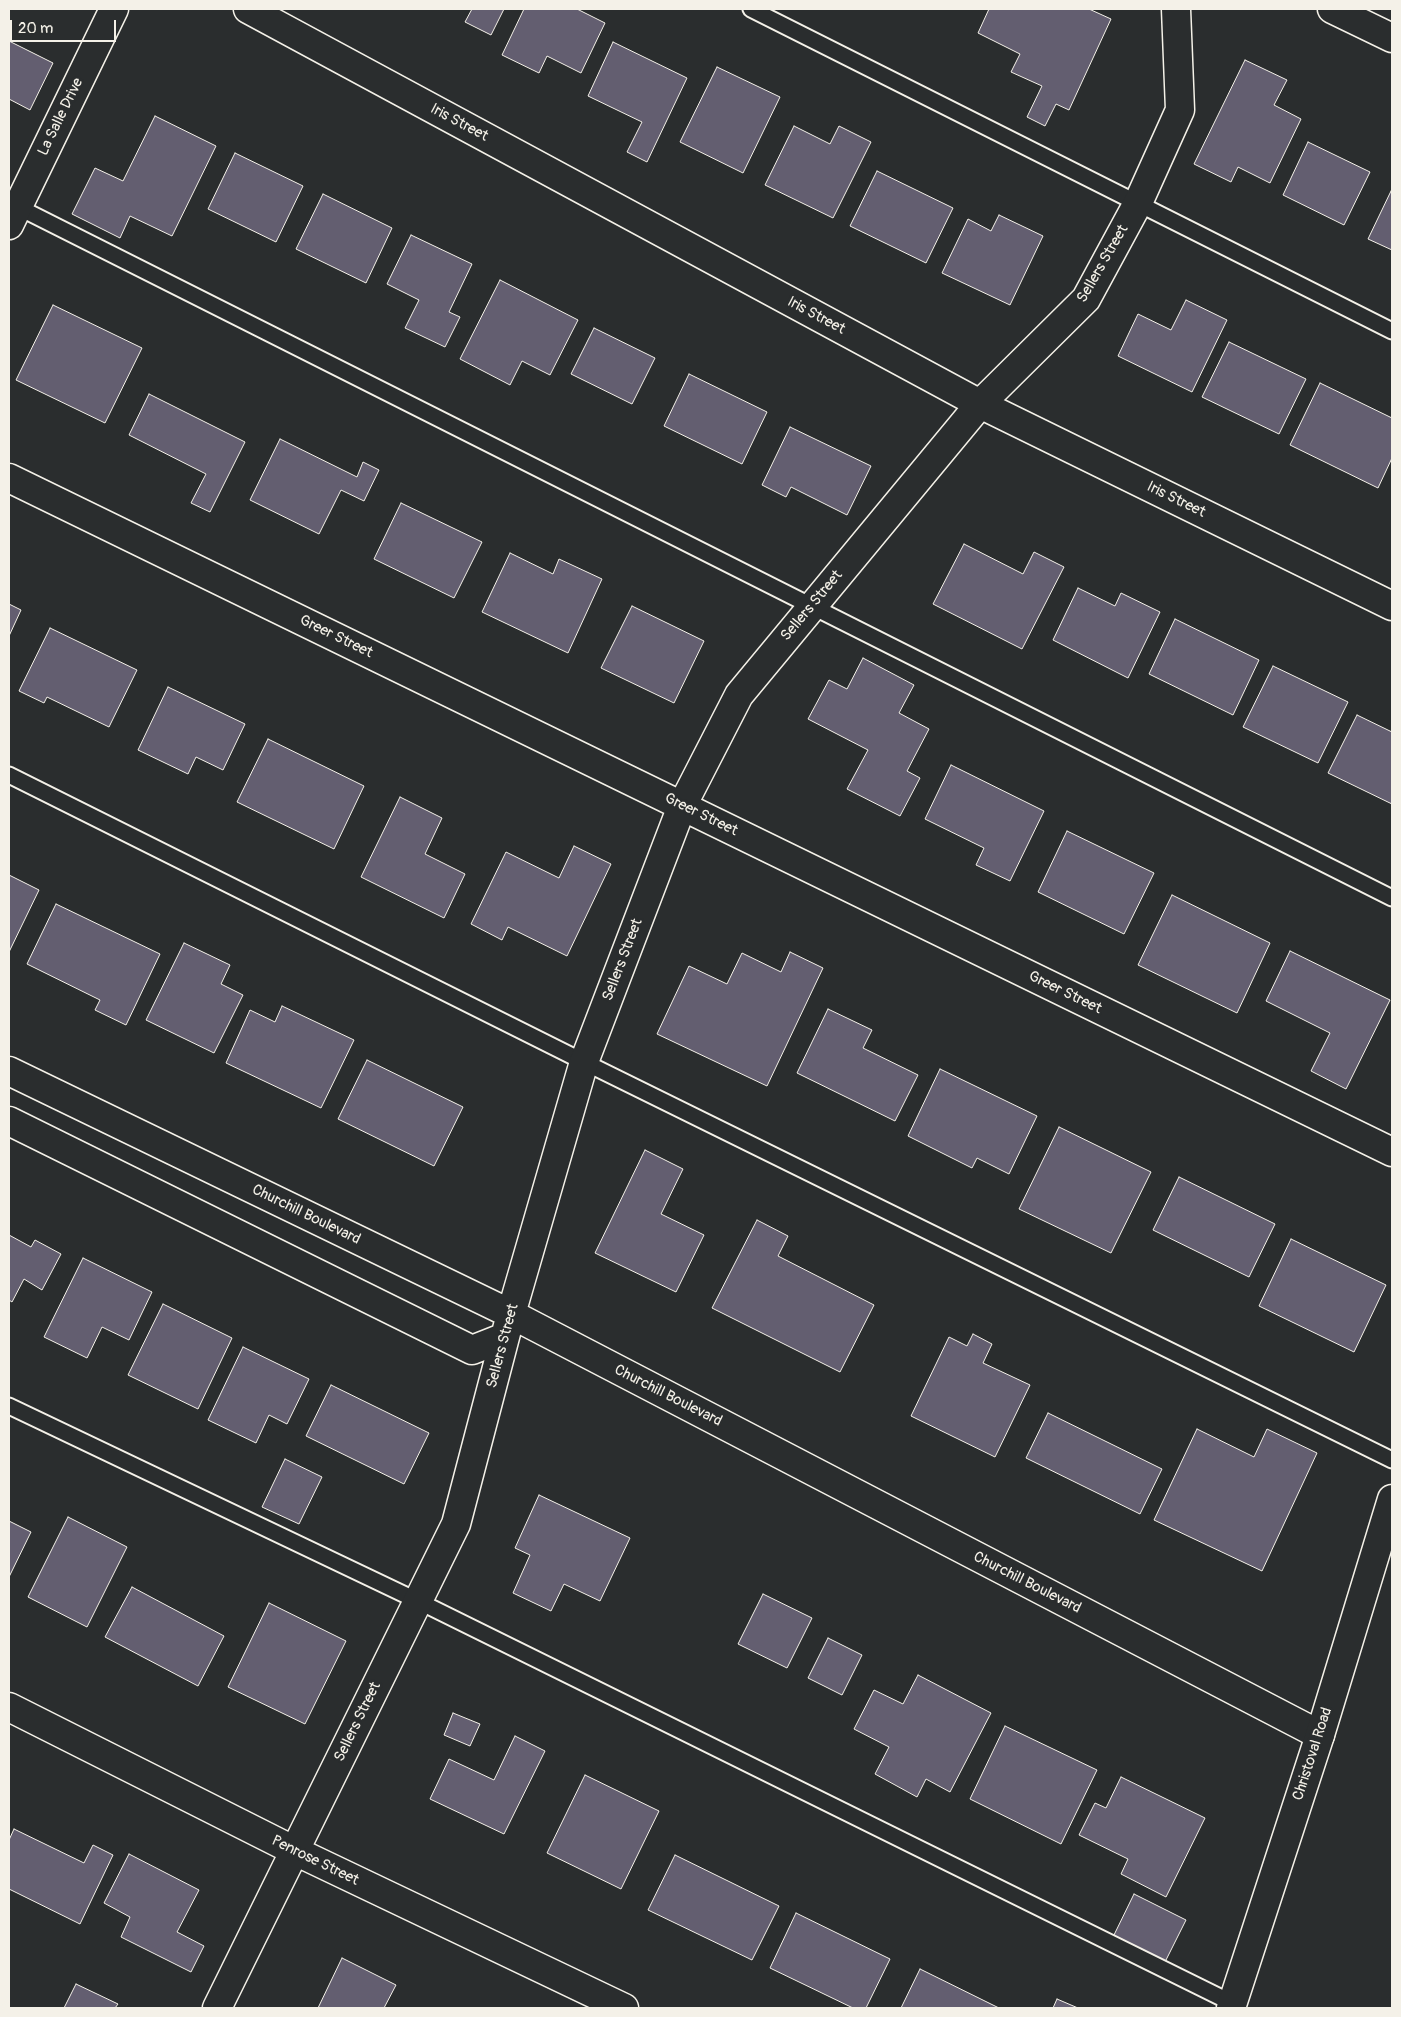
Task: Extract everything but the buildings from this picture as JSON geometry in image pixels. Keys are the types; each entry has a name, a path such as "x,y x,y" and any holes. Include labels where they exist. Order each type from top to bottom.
{"street":[{"name":"La Salle Drive","path":"12,211 114,9"},
{"name":"Iris Street","path":"248,9 980,404 1392,606"},
{"name":"Sellers Street","path":"217,2008 456,1524 508,1325 584,1062 682,806 738,695 980,404 1086,299 1138,203 1180,110 1176,9"},
{"path":"1332,9 1392,38"},
{"name":"Greer Street","path":"9,478 1392,1152"},
{"name":"Churchill Boulevard","path":"9,1071 1320,1735"},
{"path":"9,1121 472,1350 508,1325"},
{"name":"Christoval Road","path":"1232,2006 1320,1735 1392,1499"},
{"name":"Penrose Street","path":"9,1707 294,1851 624,2008"}],"lane":[{"path":"751,9 1392,331"},
{"path":"12,211 812,606 1392,898"},
{"path":"9,775 584,1062 1392,1460"},
{"path":"9,1406 418,1601 1232,2006"}]}
